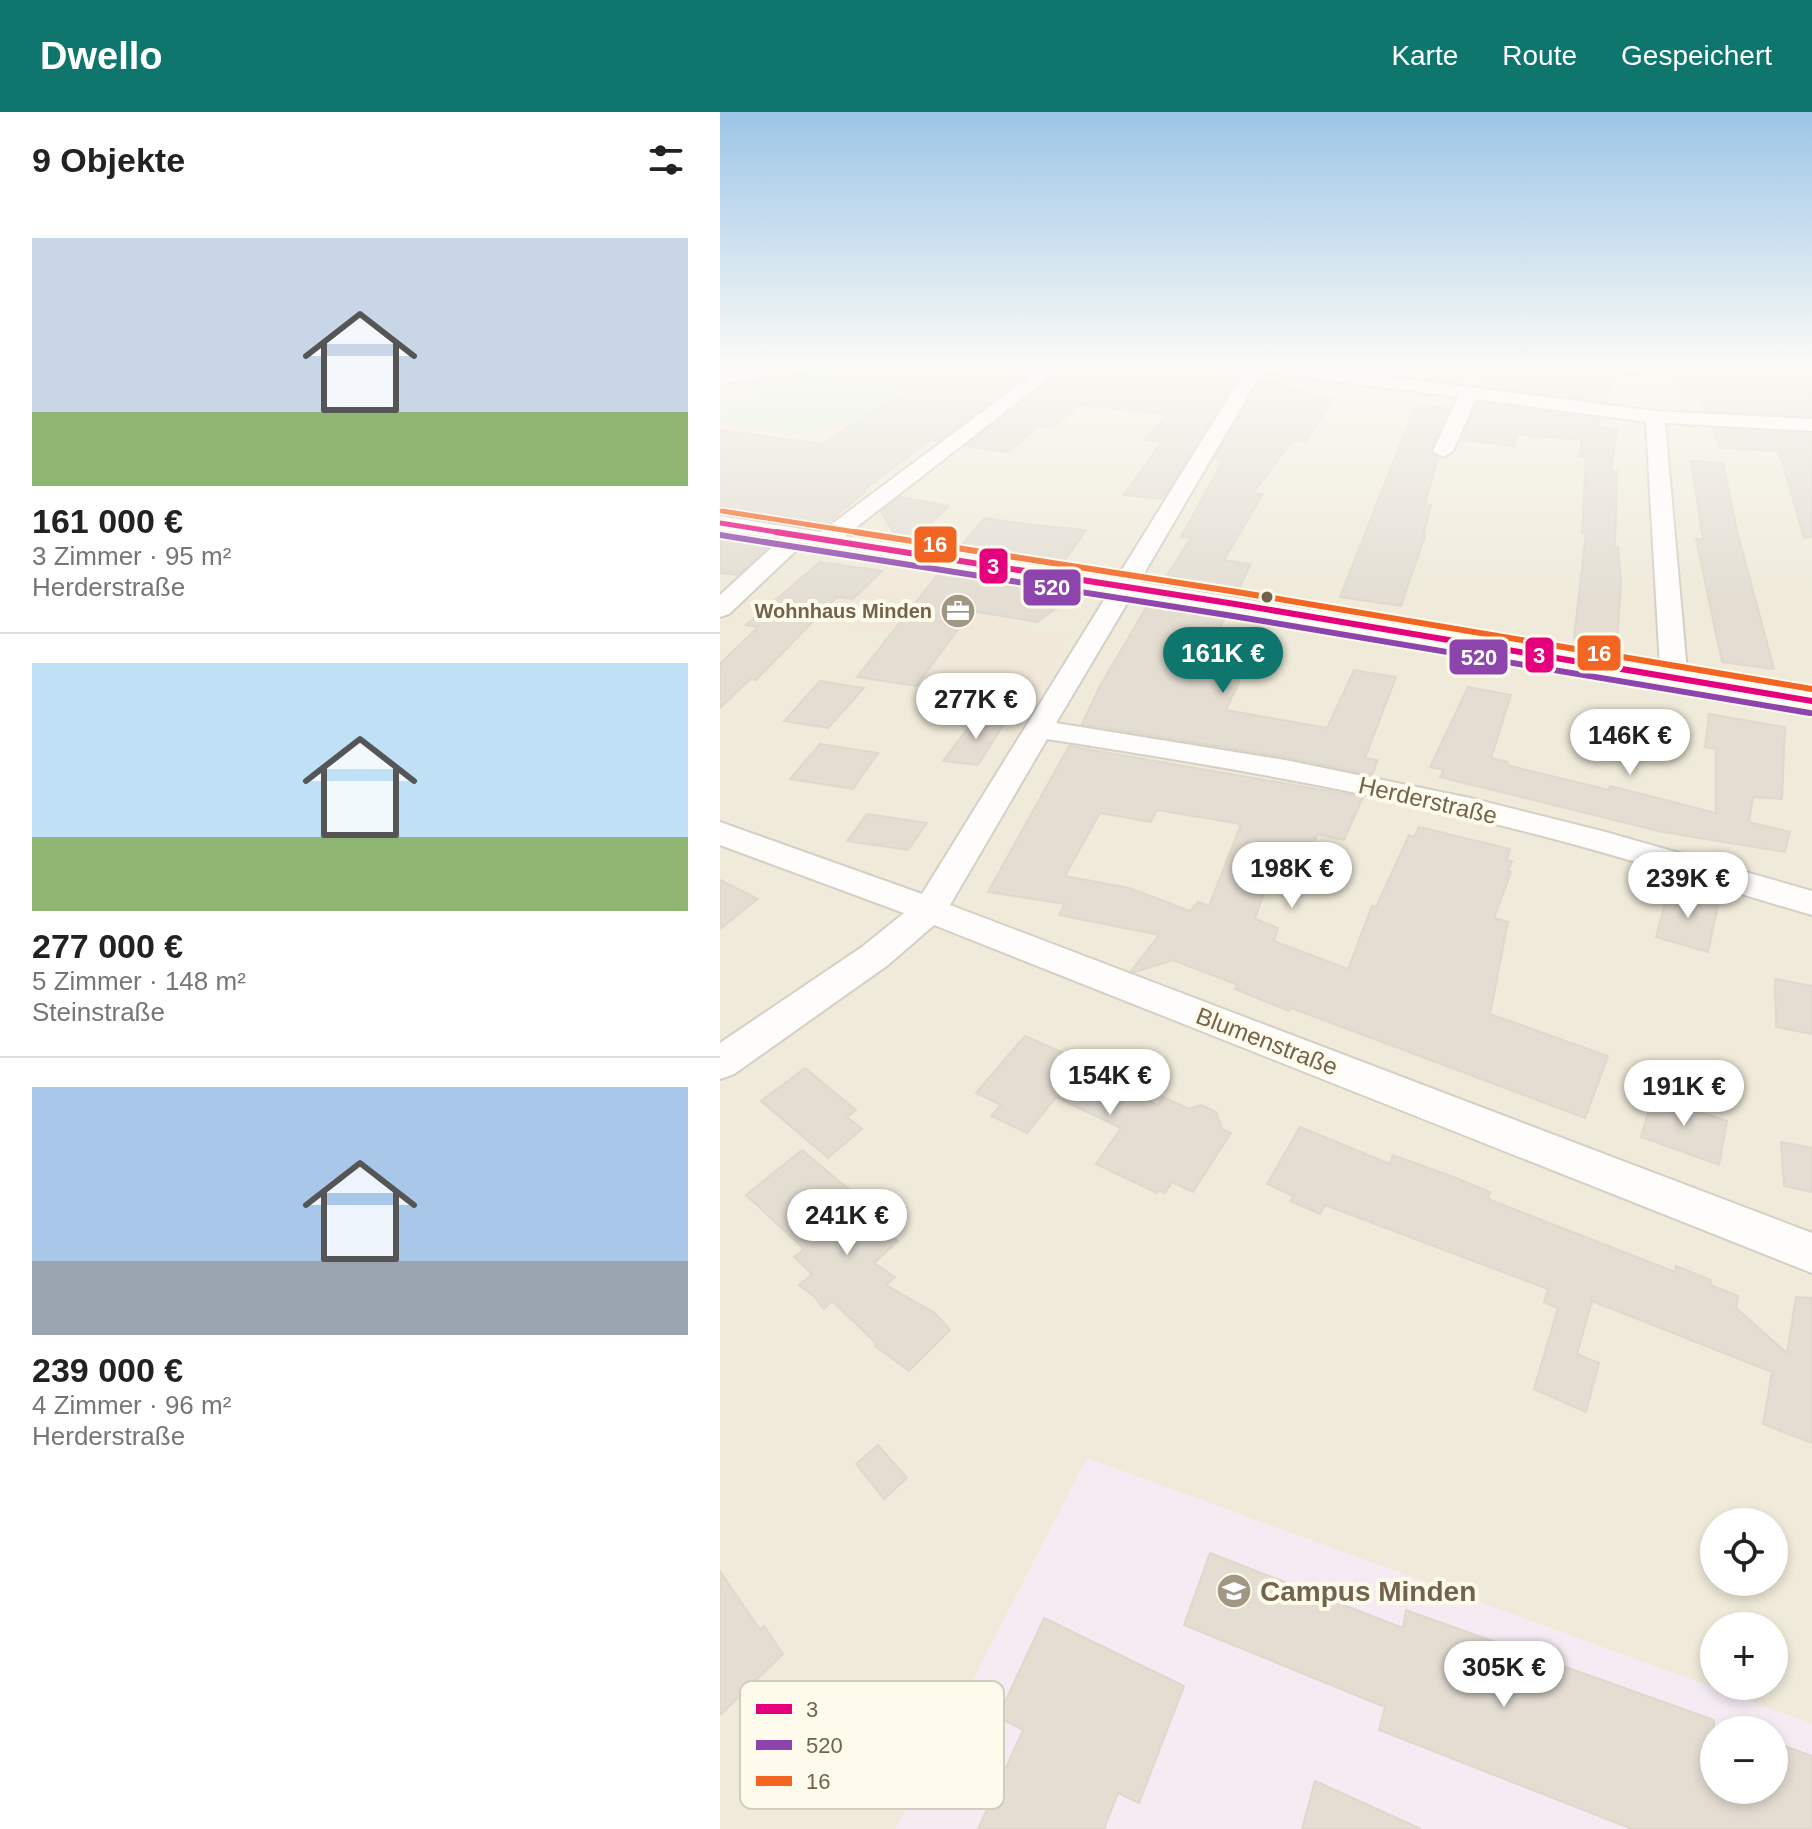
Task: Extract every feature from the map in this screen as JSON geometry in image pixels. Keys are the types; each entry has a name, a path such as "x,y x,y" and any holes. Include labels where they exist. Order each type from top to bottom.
{"street":[{"path":"826,539 952,444"},
{"path":"720,1063 875,956 930,910 1207,444"},
{"path":"1443,451 1446,444"},
{"path":"1657,444 1674,676"},
{"path":"720,523 1124,586 1812,701"},
{"path":"720,609 798,536"},
{"name":"Herderstraße","path":"1036,729 1203,753 1403,794 1532,823 1812,903"},
{"name":"Blumenstraße","path":"720,833 930,910 1812,1253"}],"shaded area":[{"path":"720,444 1812,444 1812,687 720,522"},
{"path":"720,525 883,555 817,621 892,633 855,677 1027,706 1069,635 1008,627 1042,580 1812,715 1812,1724 1747,1700 1788,1700 1788,1612 1700,1612 1700,1683 1087,1458 972,1681 740,1681 740,1809 906,1809 896,1829 720,1829"},
{"path":"883,555 1042,580 1008,627 1070,635 1027,707 944,690 854,677 891,633 816,621"},
{"name":"Campus Minden","path":"1087,1458 1700,1683 1700,1700 1747,1700 1812,1724 1812,1829 896,1829 906,1809 1004,1809 1004,1681 972,1681"}],"building":[{"path":"720,444 924,444 862,491 865,492 820,529 720,513"},
{"path":"969,444 1017,444 1008,452 967,446"},
{"path":"1160,444 1196,444 1162,499 1124,495"},
{"path":"1223,444 1290,444 1253,493 1263,494 1224,560 1251,564 1236,595 1162,583 1191,538 1181,537 1223,461 1216,457"},
{"path":"1401,444 1433,444 1430,450 1438,458 1425,504 1431,505 1425,536 1401,606 1340,597"},
{"path":"1581,444 1615,444 1611,471 1617,471 1615,547 1618,547 1621,582 1617,643 1574,638 1586,533 1582,533 1586,457 1579,456"},
{"path":"1719,444 1812,444 1812,537 1804,538 1779,451 1720,448"},
{"path":"1691,461 1723,463 1737,531 1774,669 1722,662 1696,539 1703,540"},
{"path":"900,497 949,506 910,543 899,541 881,512"},
{"path":"984,518 1086,530 1061,566 958,550"},
{"path":"720,533 774,541 738,575 720,573"},
{"path":"820,562 882,571 853,599 837,597 756,680 750,679 720,708 720,664 758,627 746,625"},
{"path":"943,568 1048,585 1041,595 1068,600 1037,622 972,611 916,686 857,677"},
{"path":"1150,601 1227,614 1217,634 1259,639 1226,710 1327,728 1354,670 1396,677 1365,758 1378,760 1372,775 1286,757 1082,724 1100,686"},
{"path":"820,681 864,688 828,728 784,721"},
{"path":"1468,687 1511,695 1491,758 1508,762 1507,765 1609,790 1610,786 1716,813 1716,749 1705,747 1709,714 1785,727 1782,799 1753,797 1749,822 1790,832 1785,852 1663,832 1440,777 1444,770 1430,767"},
{"path":"977,716 1006,720 978,765 943,761"},
{"path":"820,744 878,753 853,789 790,779"},
{"path":"1069,746 1363,797 1344,840 1317,834 1306,865 1275,860 1255,919 1278,928 1274,941 1348,969 1372,906 1376,907 1409,835 1414,837 1419,827 1510,849 1507,860 1512,861 1508,871 1511,872 1494,918 1508,922 1490,1014 1608,1056 1585,1118 1291,1008 1289,1011 1235,989 1238,985 1173,960 1131,971 1159,935 1059,915 1065,904 988,892","holes":["1157,810 1241,824 1209,906 1198,902 1190,911 1129,888 1065,876 1100,813 1151,822"]},
{"path":"867,814 927,823 908,850 847,841"},
{"path":"720,880 758,899 720,929"},
{"path":"1669,888 1719,902 1708,952 1656,937"},
{"path":"1775,979 1812,986 1812,1034 1776,1027"},
{"path":"1025,1036 1083,1062 1078,1069 1158,1105 1163,1097 1189,1109 1201,1105 1216,1112 1222,1129 1231,1133 1193,1192 1172,1182 1165,1193 1159,1190 1157,1193 1096,1164 1121,1128 1056,1097 1027,1133 991,1116 1001,1105 976,1093"},
{"path":"805,1068 856,1110 847,1117 862,1129 828,1158 761,1101"},
{"path":"1655,1089 1695,1104 1693,1110 1727,1121 1719,1165 1641,1137"},
{"path":"1300,1127 1390,1164 1393,1155 1456,1178 1490,1192 1488,1199 1675,1272 1676,1266 1711,1280 1710,1285 1738,1296 1736,1308 1787,1353 1796,1297 1812,1298 1812,1443 1763,1424 1772,1372 1592,1301 1577,1354 1599,1363 1586,1412 1534,1389 1558,1308 1544,1302 1548,1289 1325,1205 1320,1214 1290,1201 1294,1196 1267,1184"},
{"path":"1781,1142 1812,1148 1812,1192 1784,1186"},
{"path":"802,1150 882,1217 876,1222 898,1241 874,1263 895,1277 886,1285 935,1313 950,1330 909,1371 875,1346 877,1344 832,1301 824,1309 815,1297 799,1285 812,1274 794,1257 804,1249 746,1195"},
{"path":"878,1445 907,1478 884,1499 856,1464"},
{"path":"1210,1553 1403,1628 1406,1610 1703,1716 1700,1716 1700,1804 1788,1804 1788,1747 1812,1756 1812,1829 1632,1829 1379,1730 1385,1707 1184,1625"},
{"path":"720,1571 760,1630 764,1626 783,1654 755,1681 740,1681 740,1696 720,1715"},
{"path":"1044,1618 1184,1686 1139,1803 1118,1793 1104,1829 978,1829 987,1809 1004,1809 1004,1772 1023,1730 1004,1720 1004,1704"},
{"path":"1315,1781 1421,1829 1302,1829"}],"transit line":[{"name":"16","path":"722,511 1237,592 1812,689"},
{"name":"3","path":"720,523 1235,604 1812,701"},
{"name":"520","path":"720,535 1233,616 1810,713"}],"place":[{"name":"Wohnhaus Minden","path":"958,611"},
{"name":"Campus Minden","path":"1234,1591"}]}
